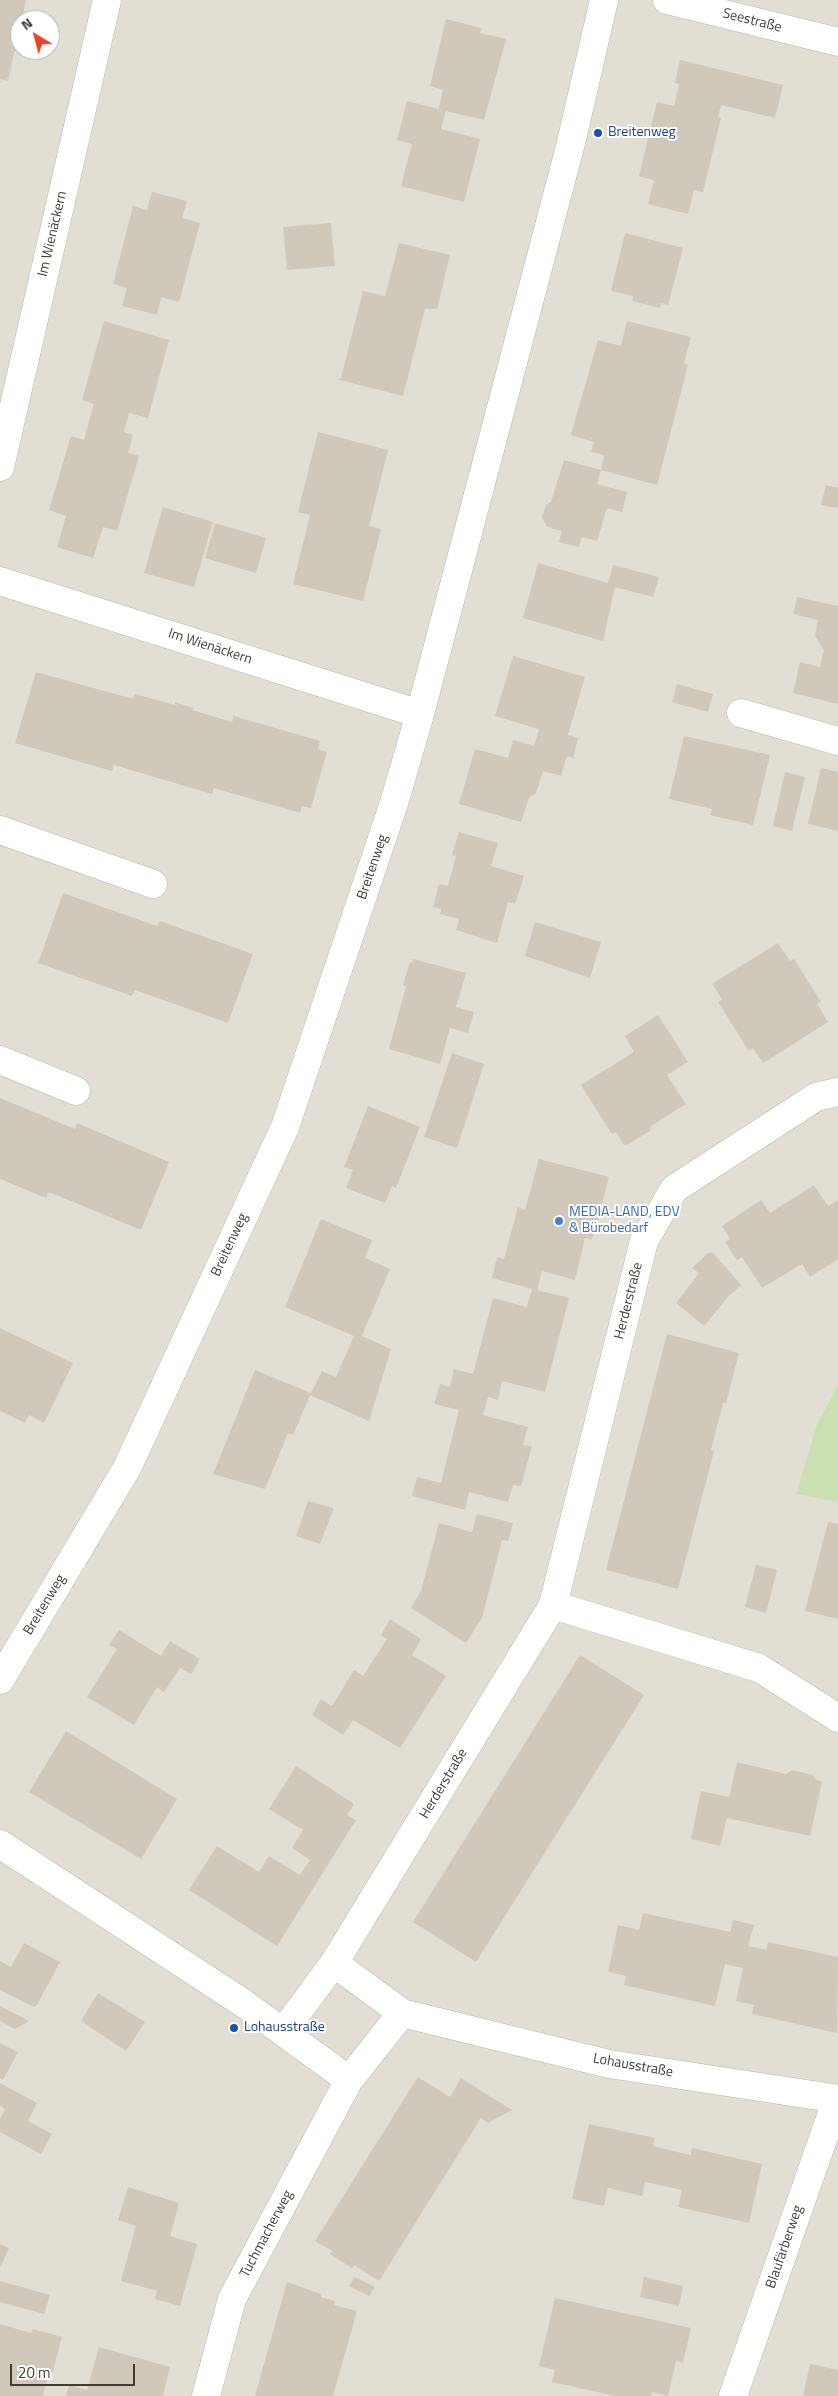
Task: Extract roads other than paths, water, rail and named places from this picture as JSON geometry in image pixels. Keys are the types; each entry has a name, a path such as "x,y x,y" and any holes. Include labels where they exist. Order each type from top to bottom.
{"street":[{"name":"Im Wienäckern","path":"0,467 107,0"},
{"name":"Breitenweg","path":"0,1680 127,1468 286,1127 394,803 420,714 571,143 604,0"},
{"name":"Seestraße","path":"667,0 838,42"},
{"name":"Im Wienäckern","path":"0,581 420,714"},
{"path":"741,713 838,740"},
{"path":"0,830 152,884"},
{"path":"0,1060 76,1091"},
{"name":"Herderstraße","path":"334,1963 554,1605 644,1241 674,1189 816,1097 838,1092"},
{"path":"554,1605 758,1668 838,1718"},
{"path":"0,1844 243,2003 349,2080 402,2013"},
{"path":"282,2032 334,1963"},
{"name":"Lohausstraße","path":"334,1963 402,2013 609,2064 838,2099"},
{"name":"Tuchmacherweg","path":"206,2396 232,2299 349,2080"},
{"name":"Blaufärberweg","path":"733,2396 838,2099"}],"place":[{"name":"Breitenweg","path":"598,133"},
{"name":"MEDIA-LAND, EDV & Bürobedarf","path":"559,1221"},
{"name":"Lohausstraße","path":"234,2028"}]}
